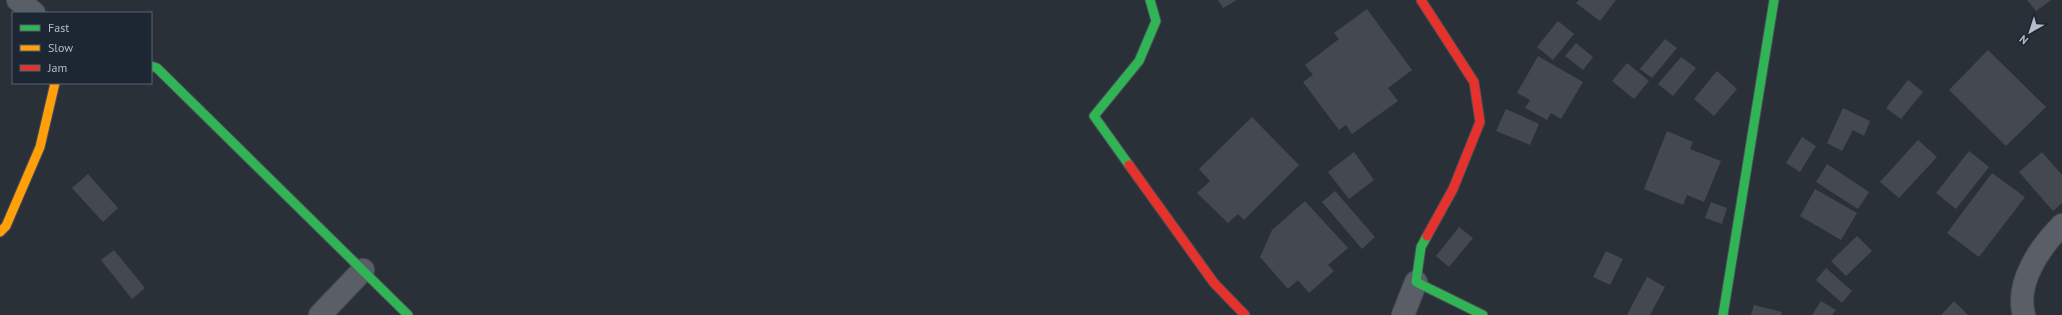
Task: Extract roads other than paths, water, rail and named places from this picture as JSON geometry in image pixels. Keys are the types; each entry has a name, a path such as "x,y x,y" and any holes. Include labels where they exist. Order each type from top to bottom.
{"street":[{"path":"18,0 33,12"},
{"path":"1150,0 1156,21 1139,61 1094,116 1214,283 1245,315"},
{"path":"1403,315 1416,282 1421,247 1453,189 1480,122 1474,82 1432,14 1421,0"},
{"path":"1723,315 1774,0"},
{"path":"152,66 157,68 408,315"},
{"path":"0,232 6,226 40,147 55,84"},
{"path":"2024,315 2021,292 2026,275 2046,245 2062,226"},
{"path":"320,315 363,270"},
{"path":"1416,282 1483,315"}]}
